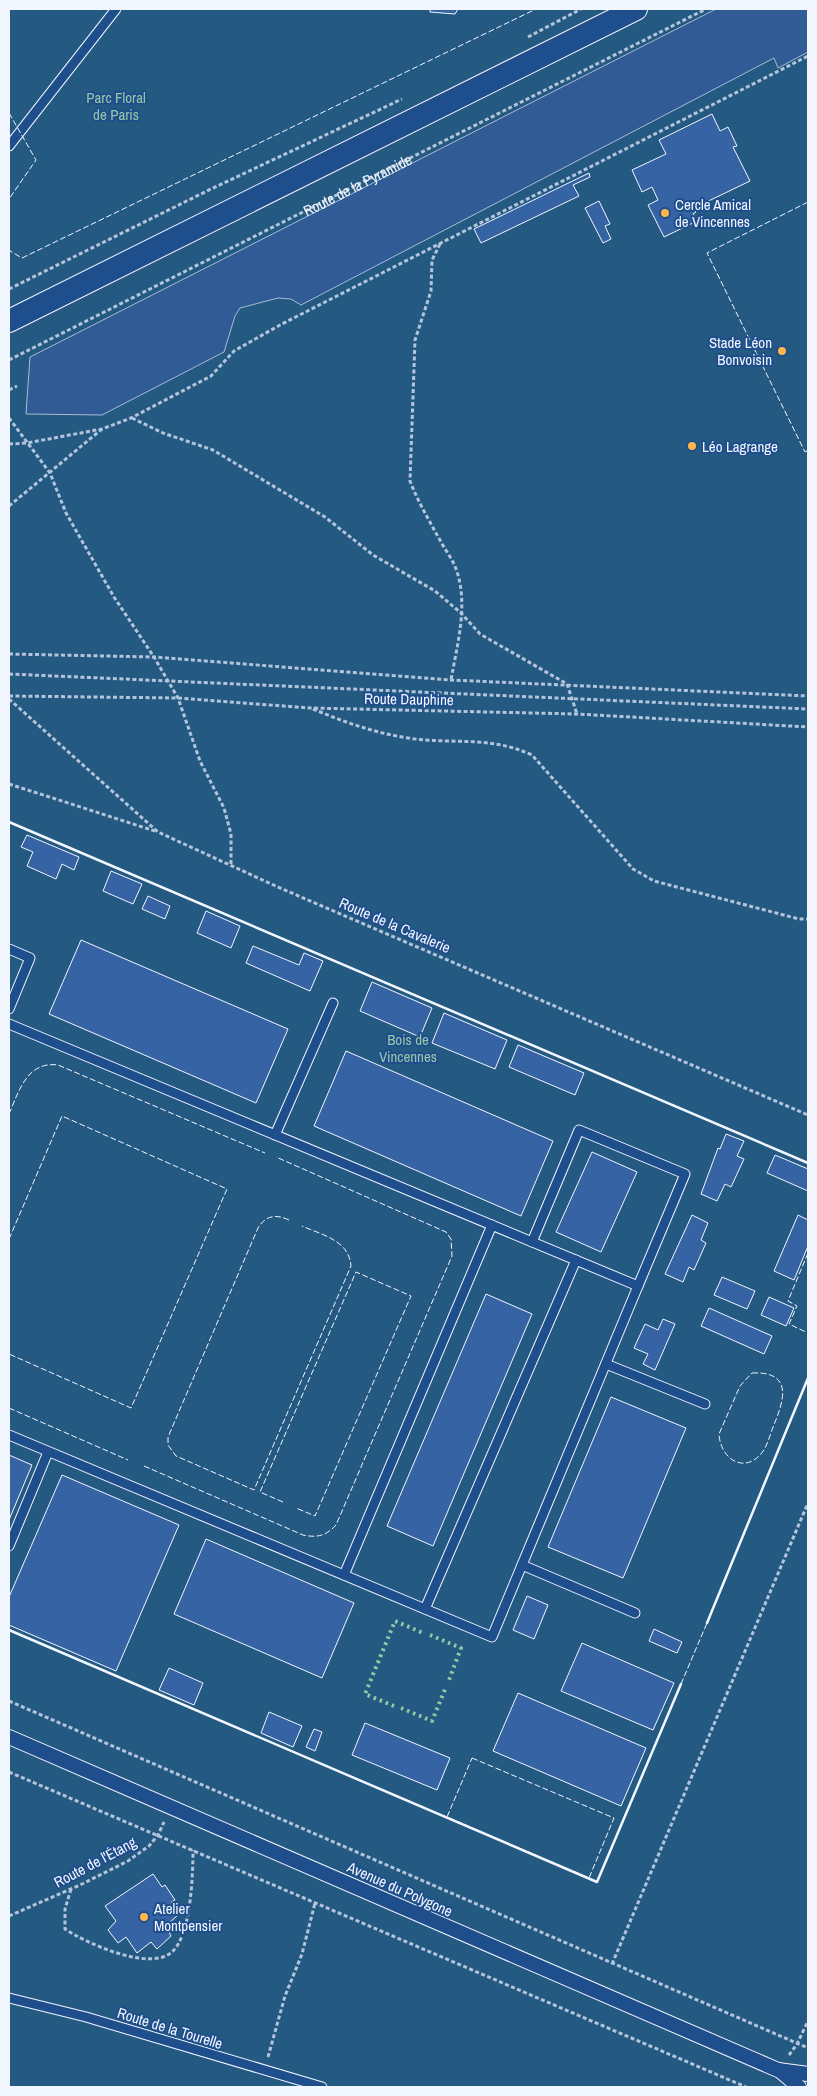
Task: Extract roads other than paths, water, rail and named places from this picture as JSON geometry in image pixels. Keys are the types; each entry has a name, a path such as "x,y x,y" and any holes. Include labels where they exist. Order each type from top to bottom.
{"street":[{"path":"9,321 636,9"},
{"name":"Avenue du Polygone","path":"9,1737 778,2070 799,2087"},
{"name":"Avenue du Polygone","path":"778,2070 808,2074"}],"lane":[{"path":"9,146 116,9"},
{"path":"9,949 30,958 9,1009"},
{"path":"275,1135 333,1003"},
{"path":"9,1024 638,1286"},
{"path":"9,1435 492,1636 685,1174 580,1130 532,1242"},
{"path":"344,1574 492,1225"},
{"path":"425,1609 576,1260"},
{"path":"606,1364 705,1404"},
{"path":"9,1546 48,1452"},
{"path":"522,1565 635,1613"},
{"name":"Route de la Tourelle","path":"9,1998 86,2017 322,2087"}],"place":[{"name":"Cercle Amical de Vincennes","path":"665,213"},
{"name":"Stade Léon Bonvoisin","path":"782,351"},
{"name":"Léo Lagrange","path":"692,446"},
{"name":"Atelier Montpensier","path":"144,1917"}],"park label":[{"name":"Parc Floral de Paris","path":"116,106"},
{"name":"Bois de Vincennes","path":"408,1048"}]}
